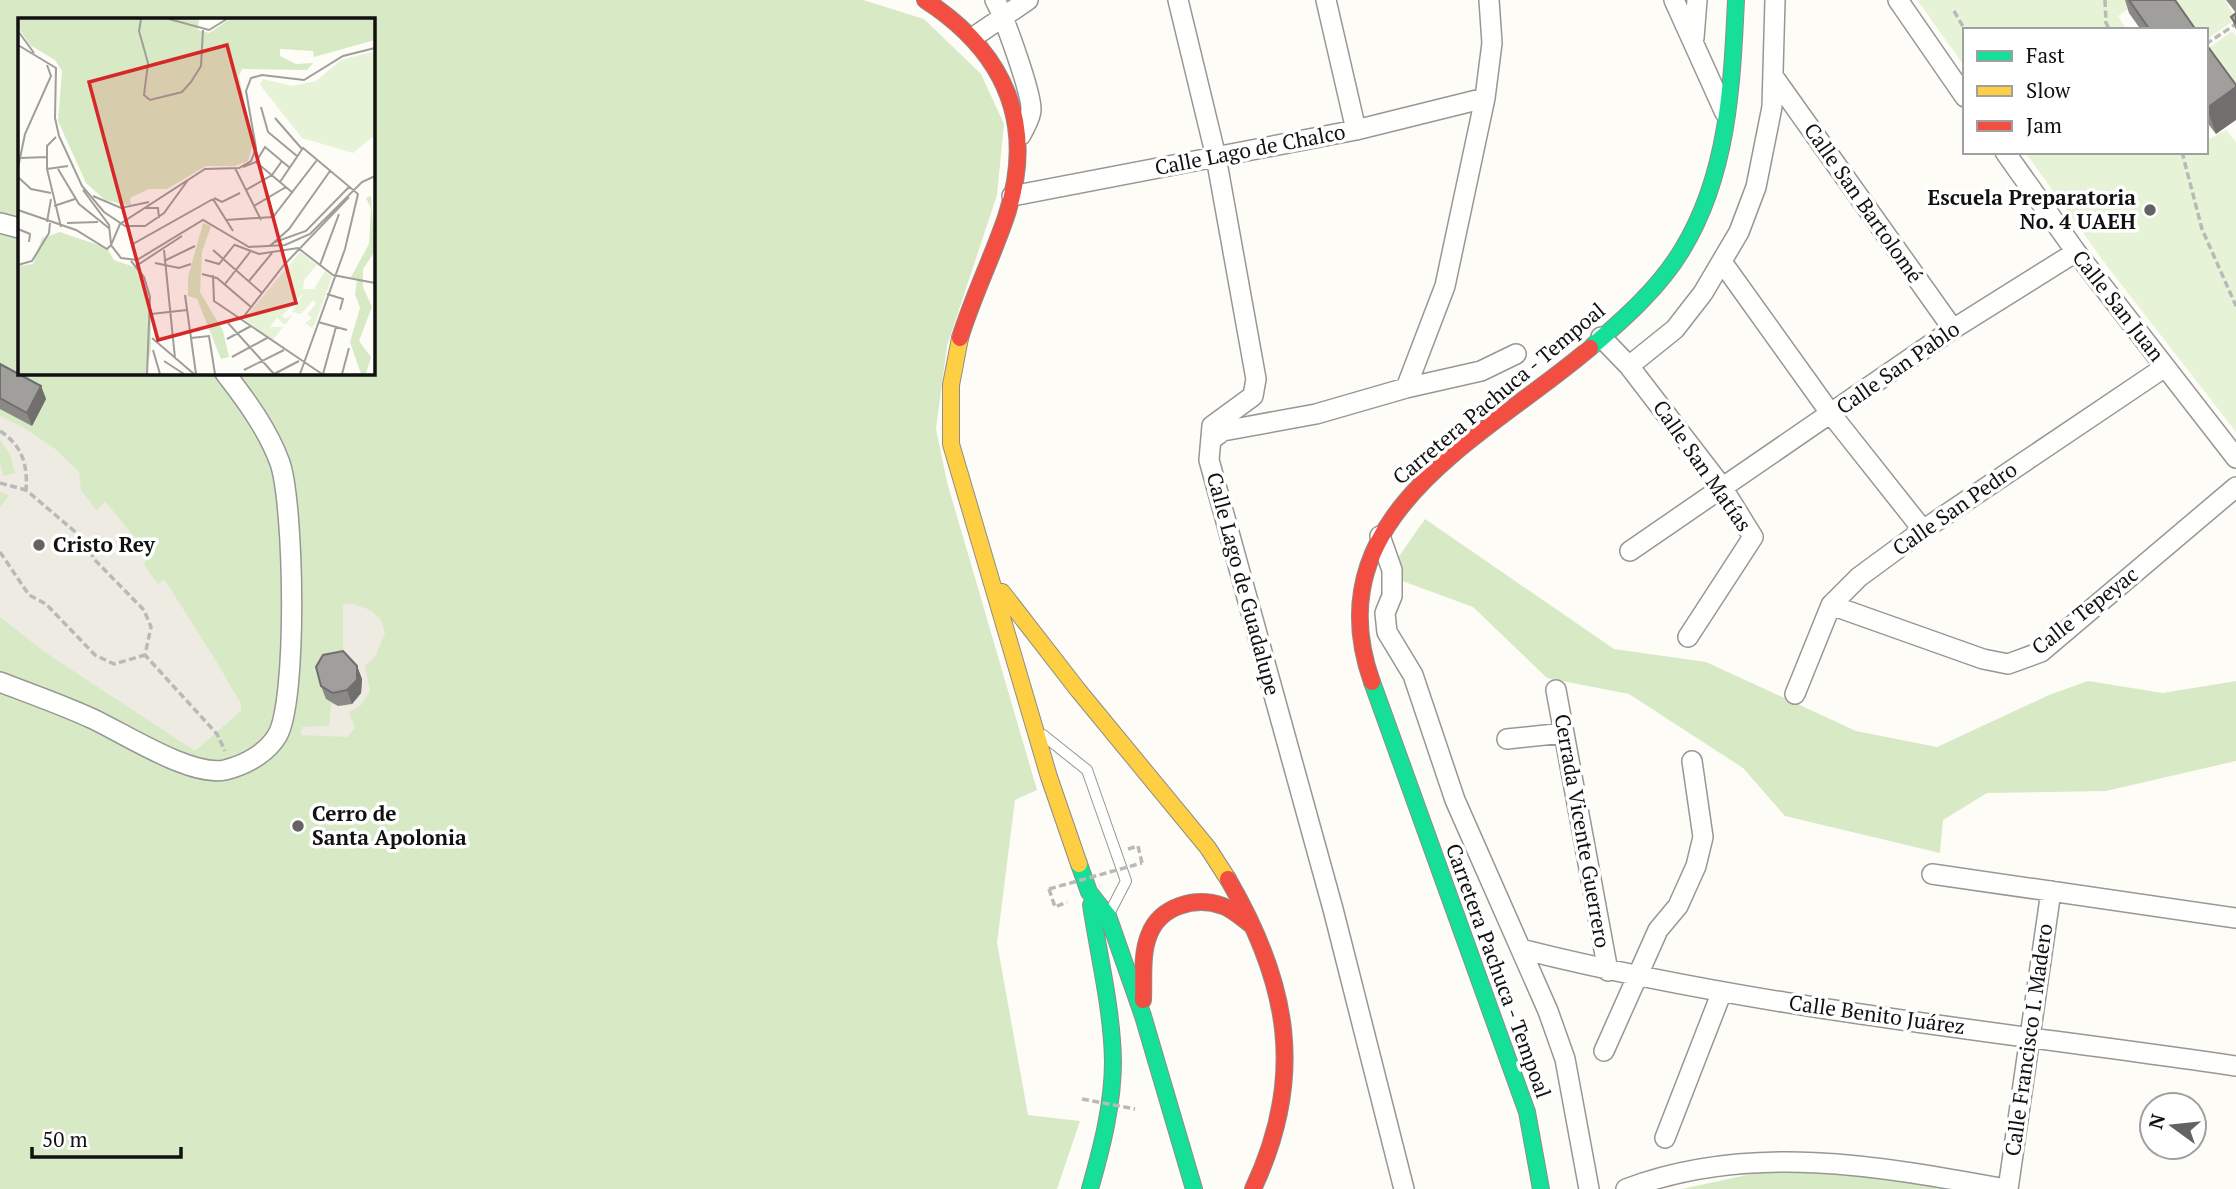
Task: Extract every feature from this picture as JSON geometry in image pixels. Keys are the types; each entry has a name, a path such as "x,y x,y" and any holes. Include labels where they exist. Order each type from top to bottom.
{"main road":[{"path":"925,0 956,19 975,36 990,57 1013,100 1020,135 1019,165 1012,196 957,347 948,394 951,444 1034,727 1089,892 1112,1054 1112,1082 1104,1137 1090,1189"},
{"name":"Carretera Pachuca - Tempoal","path":"1541,1189 1527,1112 1368,671 1359,632 1359,601 1366,567 1380,536 1399,506 1437,470 1601,337 1644,297 1681,252 1709,198 1729,120 1736,0"},
{"path":"991,578 1223,869 1251,925 1282,1006 1288,1051 1283,1109 1267,1165 1253,1189"},
{"path":"1089,892 1108,916 1143,1016 1194,1189"},
{"path":"1143,1016 1145,952 1149,933 1158,919 1170,909 1187,902 1205,902 1225,907 1251,925"}],"street":[{"path":"975,36 999,8 1028,0"},
{"path":"1178,0 1216,157 1256,379 1253,396 1218,419 1212,426 1210,440"},
{"path":"1326,0 1356,130"},
{"path":"1406,388 1445,286 1486,98 1492,43 1489,0"},
{"path":"1674,0 1729,120"},
{"path":"1693,39 1698,0"},
{"path":"1629,366 1675,329 1722,262 1739,232 1756,187 1772,107 1775,0"},
{"path":"1898,0 1963,94"},
{"path":"999,8 1030,94 1032,113 1020,135"},
{"name":"Calle San Bartolomé","path":"1773,76 1953,329"},
{"name":"Calle Lago de Chalco","path":"1012,196 1356,130 1486,98"},
{"name":"Calle San Juan","path":"2005,154 2076,252 2236,458"},
{"path":"0,223 18,228"},
{"name":"Calle San Pablo","path":"1630,551 1953,329 2076,252"},
{"path":"1722,262 1831,414 1923,530"},
{"name":"Calle San Matías","path":"1601,337 1629,366 1722,487 1753,537 1688,637"},
{"path":"1210,440 1223,431 1316,414 1406,388 1481,371 1516,354"},
{"name":"Calle San Pedro","path":"1795,694 1831,605 1859,577 1923,530 2165,367"},
{"path":"0,682 91,718 182,764 223,771 255,759 277,735 288,704 292,541 280,464 252,408 226,374"},
{"name":"Calle Lago de Guadalupe","path":"1210,440 1209,460 1333,909 1404,1189"},
{"name":"Calle Tepeyac","path":"1831,605 1983,659 2008,664 2040,652 2236,487"},
{"path":"1380,536 1392,570 1392,596 1385,613 1387,632 1413,675 1455,800 1521,949 1565,1059 1589,1189"},
{"name":"Cerrada Vicente Guerrero","path":"1556,690 1608,971"},
{"path":"1507,739 1564,733"},
{"path":"1604,1051 1658,930 1678,906 1698,857 1703,837 1692,761"},
{"path":"1932,874 2236,918"},
{"name":"Calle Francisco I. Madero","path":"2007,1189 2051,891"},
{"name":"Calle Benito Juárez","path":"1521,949 1608,971 1721,993 2236,1066"},
{"path":"1665,1138 1721,993"},
{"path":"1626,1189 1659,1176 1699,1167 1785,1161 1871,1165 2007,1189"}],"lane":[{"path":"1034,727 1087,770 1126,881 1108,916"}],"path":[{"path":"2105,0 2106,23 2109,28"},
{"path":"1954,11 1964,28"},
{"path":"2208,43 2236,23"},
{"path":"2183,154 2203,229 2236,306"},
{"path":"0,431 22,453 27,475 26,490"},
{"path":"0,483 26,490 86,541 94,559 144,610 151,627 145,655"},
{"path":"0,552 29,595 46,604 95,656 114,664 145,655"},
{"path":"145,655 217,734"},
{"path":"1055,907 1049,889 1142,863 1138,846"},
{"path":"1082,1099 1135,1109"}],"green space":[{"path":"0,0 863,0 924,19 981,74 1004,124 997,195 947,346 936,429 947,482 1037,790 1015,800 997,943 1028,1115 1080,1121 1057,1189 0,1189"},
{"path":"1917,0 2141,0 2118,16 2126,28 1963,28 1963,64"},
{"path":"2175,0 2225,0 2236,19 2208,39 2208,28 2195,28"},
{"path":"2232,31 2236,36 2236,85 2209,48"},
{"name":"Escuela Preparatoria No. 4 UAEH","path":"2226,130 2236,142 2236,432 2107,266 2026,154 2208,154 2208,140"},
{"path":"1425,519 1614,649 1706,662 1856,731 1937,747 2049,695 2088,681 2163,693 2236,681 2236,761 2106,791 1987,793 1943,820 1940,853 1785,816 1743,768 1629,694 1547,678 1473,607 1386,575"},
{"path":"1784,1167 1993,1189 1682,1189"}],"shaded area":[{"path":"0,416 23,427 54,448 79,472 81,490 97,511 105,501 148,554 144,565 158,584 164,579 215,659 241,704 241,711 195,751 46,653 0,617 0,508 9,495 0,492 0,462 3,476 15,473 10,454 0,440"},
{"path":"349,603 371,610 381,620 385,633 375,657 365,666 370,691 361,705 349,712 355,728 347,737 301,735 302,727 329,726 331,704 345,706 358,699 361,693 362,679 359,672 343,657 343,605"}],"building":[{"path":"2129,0 2175,0 2195,28 2149,28"},
{"path":"2208,47 2236,85 2208,107"},
{"path":"0,364 41,386 27,413 0,398"},
{"path":"343,651 357,666 357,680 347,690 333,693 321,686 316,667 323,655"}],"traffic: fast":[{"path":"1590,348 1628,314 1663,277 1682,250 1697,221 1709,191 1725,129 1736,0"},
{"path":"1372,682 1527,1112 1541,1189"},
{"path":"1079,864 1089,892 1108,916 1143,1016 1194,1189"},
{"path":"1090,1189 1103,1141 1113,1077 1108,1002 1091,905"}],"traffic: slow":[{"path":"960,338 951,385 951,444 1049,777 1079,864"},
{"path":"1002,592 1078,690 1208,848 1228,879"}],"traffic: jam":[{"path":"925,0 953,20 976,43 994,67 1007,93 1015,121 1018,151 1015,183 1006,217 960,338"},
{"path":"1372,682 1360,623 1366,572 1387,526 1420,486 1460,449 1590,348"},
{"path":"1228,879 1265,956 1277,994 1283,1031 1284,1069 1280,1108 1270,1148 1253,1189"},
{"path":"1143,1000 1146,943 1154,925 1170,910 1190,903 1212,903 1223,906 1250,924"}],"place":[{"name":"Escuela Preparatoria No. 4 UAEH","path":"2150,210"},
{"name":"Cristo Rey","path":"39,545"},
{"name":"Cerro de Santa Apolonia","path":"298,826"}]}
